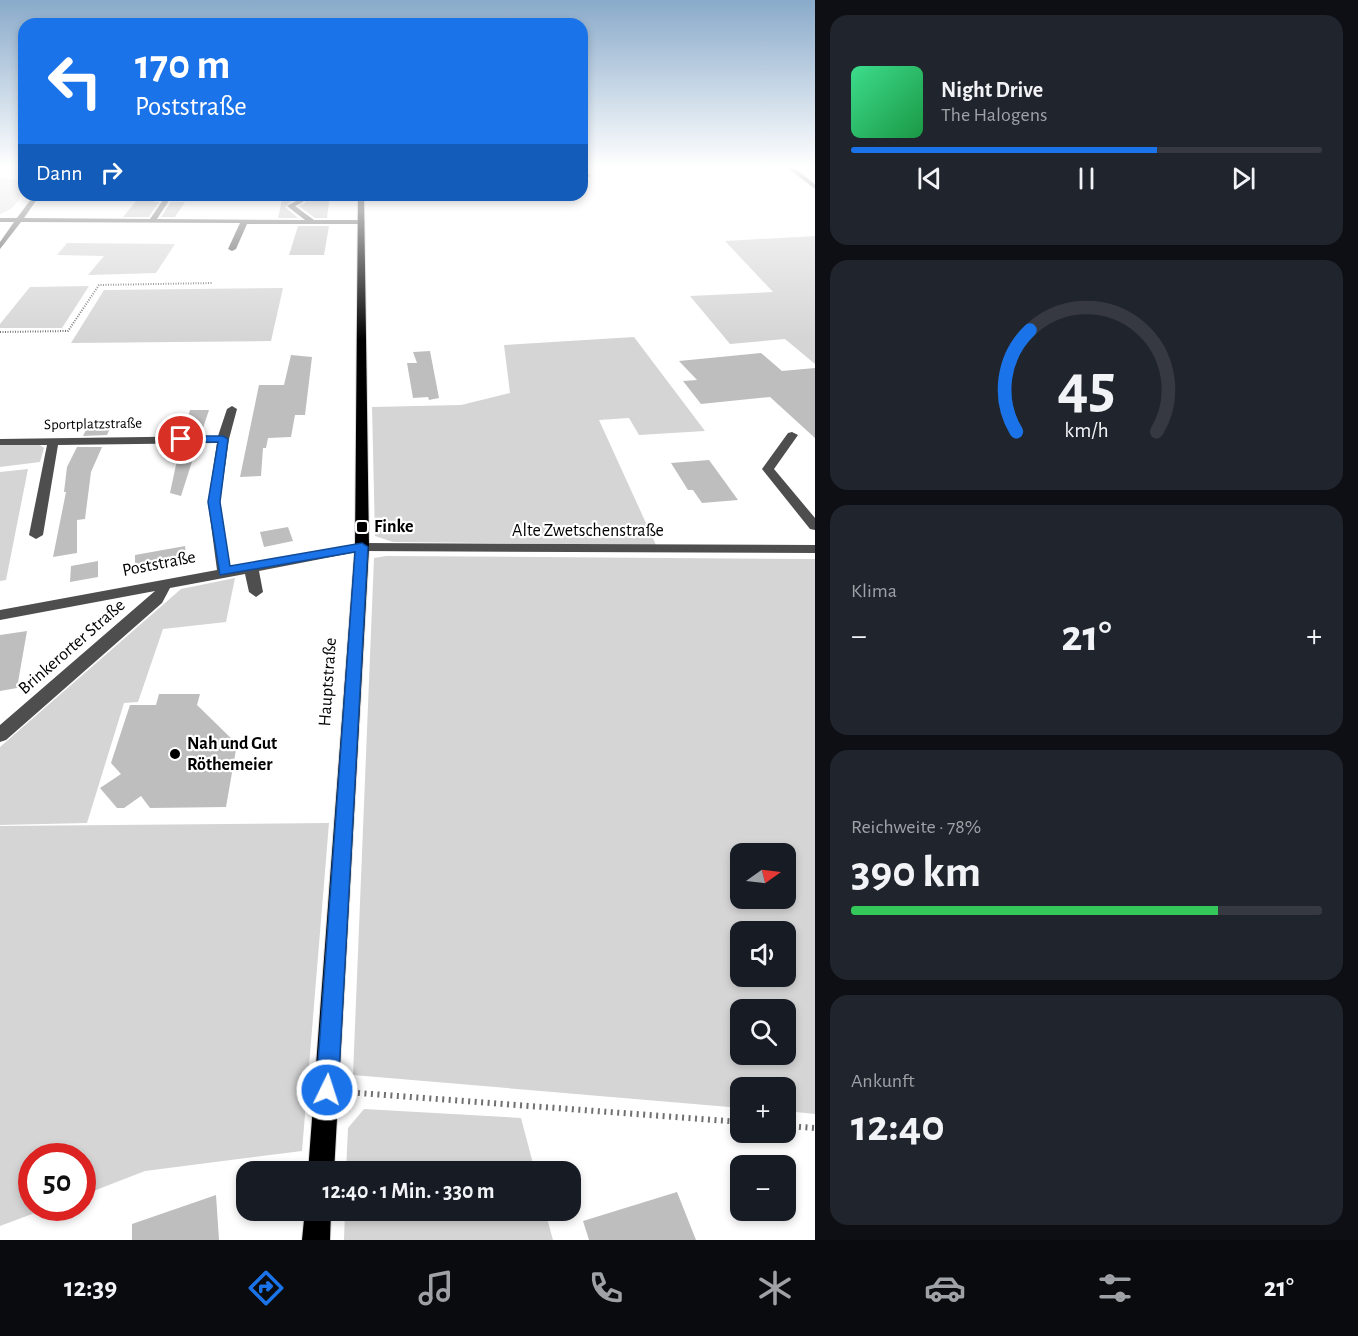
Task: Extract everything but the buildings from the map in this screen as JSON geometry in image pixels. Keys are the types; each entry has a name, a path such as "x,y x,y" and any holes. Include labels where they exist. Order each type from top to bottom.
{"main road":[{"name":"Hauptstraße","path":"322,1161 362,547 361,224"},
{"path":"316,1240 317,1221"}],"street":[{"path":"2,243 15,224"},
{"path":"232,249 243,224"},
{"path":"224,572 214,502 223,439 232,409"},
{"path":"792,435 768,469 815,526"},
{"name":"Sportplatzstraße","path":"0,442 223,439"},
{"path":"36,535 53,441"},
{"name":"Alte Zwetschenstraße","path":"362,547 815,549"},
{"name":"Poststraße","path":"0,615 362,547"},
{"path":"251,568 256,592"},
{"name":"Brinkerorter Straße","path":"0,735 157,599 163,591 163,584"}],"path":[{"path":"0,332 69,331 99,285 213,283"},
{"path":"327,1090 730,1121"},
{"path":"796,1127 815,1128"}],"shaded area":[{"path":"815,236 815,364 785,339 730,344 690,296 773,292 725,241"},
{"path":"67,243 175,244 156,273 88,275 104,256 57,255"},
{"path":"89,286 62,328 0,328 0,324 30,287"},
{"path":"283,288 271,341 71,343 104,290"},
{"path":"634,337 705,431 639,435 629,418 599,420 656,545 393,542 375,536 372,407 461,405 510,393 504,345"},
{"path":"0,445 40,445 44,448 40,462 0,467"},
{"path":"28,469 6,580 0,581 0,472"},
{"path":"386,556 815,559 815,1114 796,1112 796,1077 730,1077 730,1107 353,1075 374,558"},
{"path":"235,578 226,622 163,629 138,702 124,703 87,823 0,825 0,747 181,589"},
{"path":"329,823 302,1151 145,1171 96,1190 96,1143 18,1143 18,1219 0,1226 0,826"},
{"path":"364,1109 521,1118 532,1161 346,1161 348,1128"},
{"path":"345,1221 548,1221 553,1240 344,1240"}],"place":[{"name":"Finke","path":"362,527"},
{"name":"Nah und Gut Röthemeier","path":"175,754"}],"route":[{"path":"181,439 223,439 214,502 224,572 362,547 327,1090"}]}
